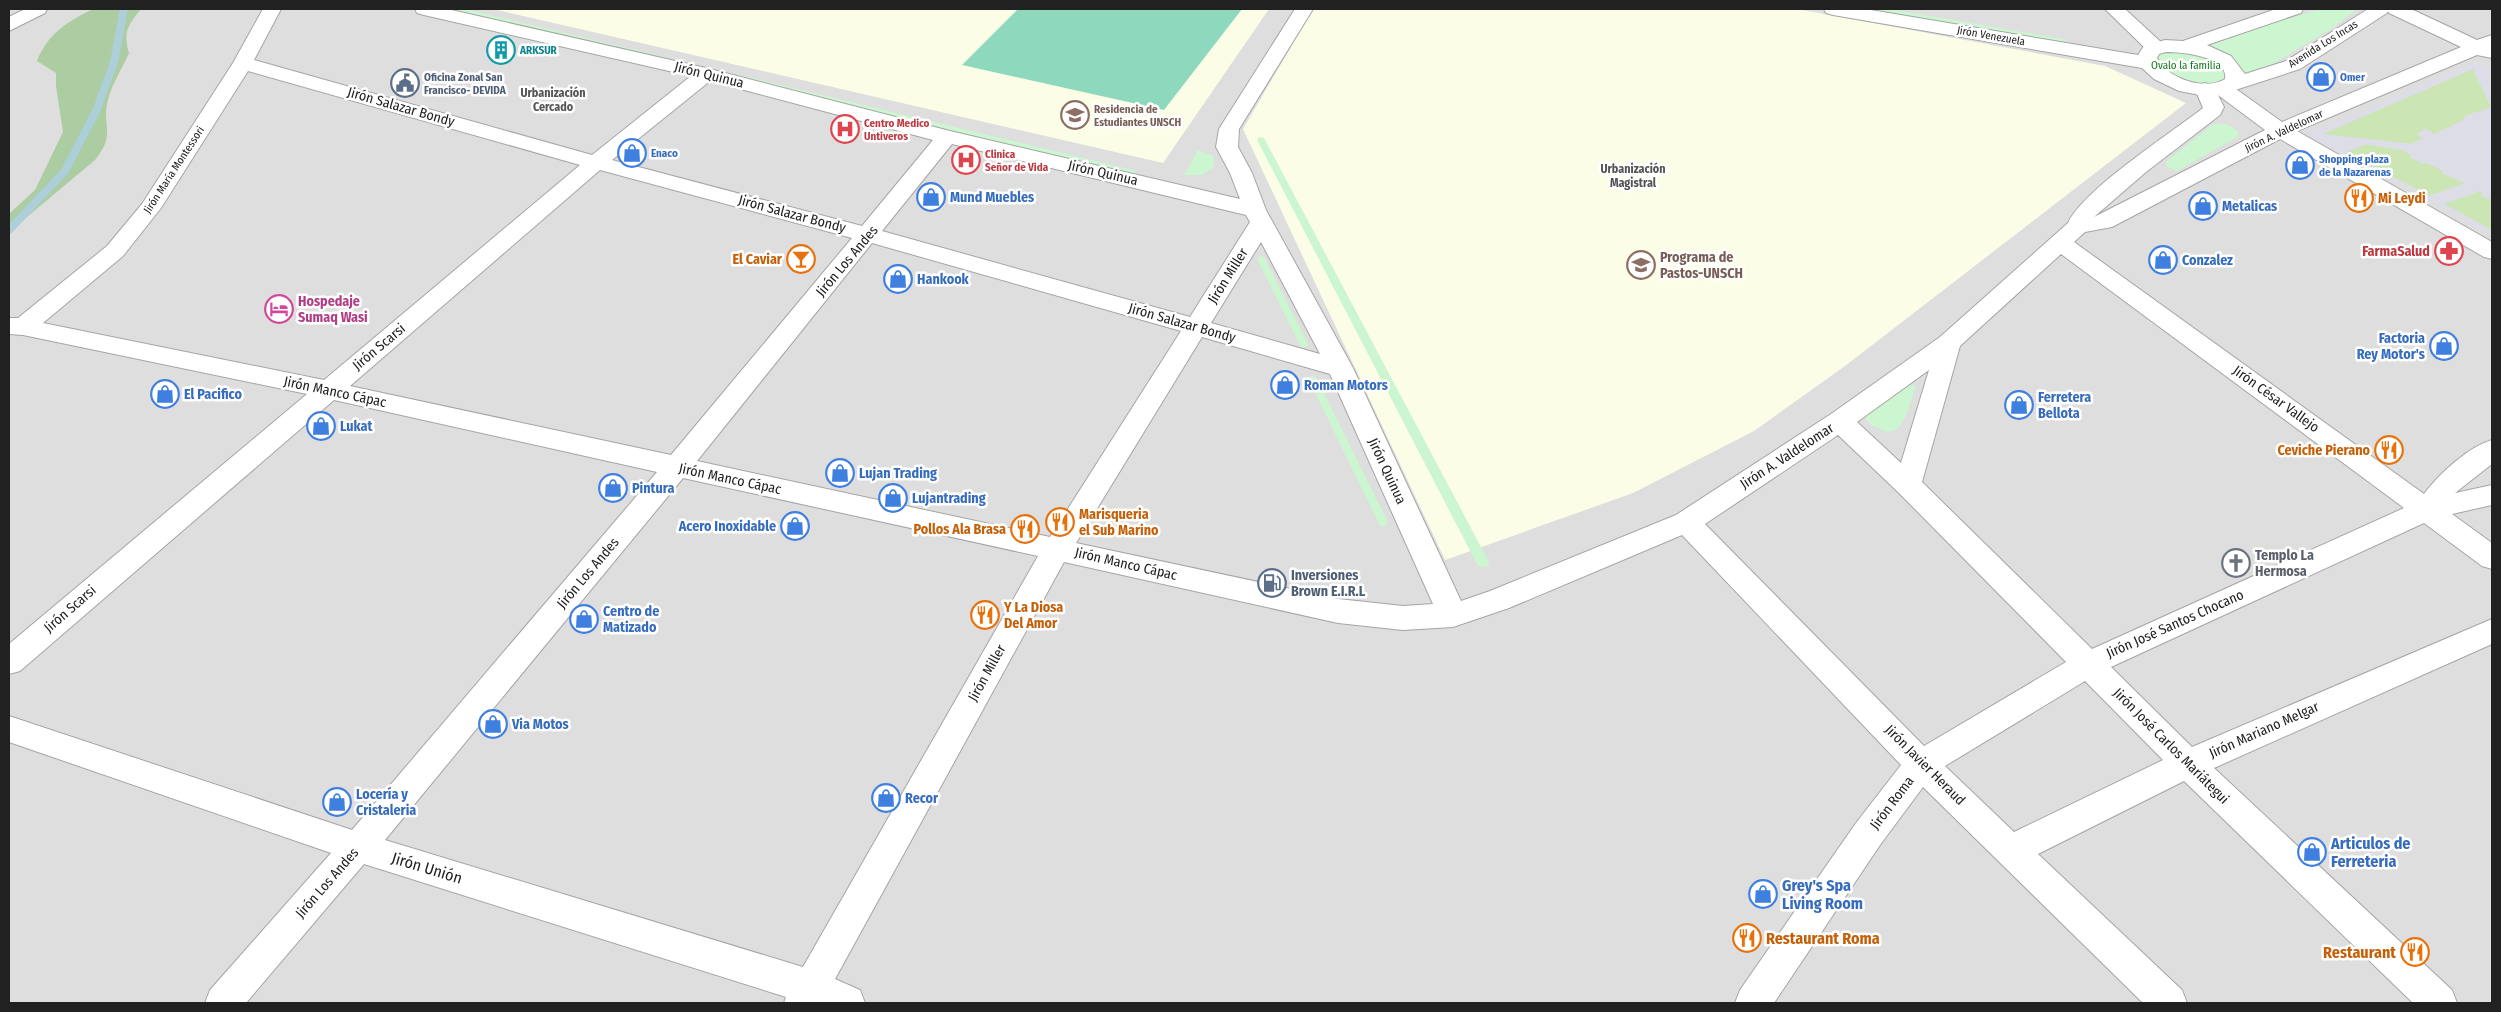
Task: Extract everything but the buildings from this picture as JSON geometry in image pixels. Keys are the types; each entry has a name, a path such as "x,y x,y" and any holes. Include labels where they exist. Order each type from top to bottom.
{"street":[{"path":"9,25 38,9"},
{"name":"Jirón María Montessori","path":"16,326 115,250 144,215 243,63 272,9"},
{"name":"Jirón Quinua","path":"424,9 706,74 947,137 1165,187 1258,216 1340,368 1454,615"},
{"path":"1258,216 1241,173 1227,147 1229,129 1304,9"},
{"name":"Jirón Venezuela","path":"1833,9 2163,51"},
{"name":"Jirón Venezuela","path":"1909,9 2163,51"},
{"path":"2114,9 2163,51 2202,50 2223,59 2235,71 2221,86 2248,109 2492,252"},
{"path":"2135,9 2157,32 2163,51"},
{"path":"2163,51 2294,9"},
{"name":"Avenida Los Incas","path":"2163,51 2159,75 2173,82 2221,86 2258,77 2292,65 2380,9"},
{"path":"2396,9 2488,48"},
{"name":"Jirón A. Valdelomar","path":"2069,234 2104,222 2281,130 2488,48"},
{"name":"Jirón Salazar Bondy","path":"243,63 598,163 869,234 1340,368"},
{"name":"Jirón Scarsi","path":"9,662 328,390 706,74"},
{"name":"Jirón A. Valdelomar","path":"1454,615 1500,600 1686,522 1840,421 1949,343 2069,234 2084,213 2138,167 2214,110 2221,86"},
{"name":"Jirón Los Andes","path":"223,1003 358,847 869,234 947,137"},
{"path":"1165,187 1199,186 1241,173"},
{"name":"Jirón Miller","path":"806,995 1057,549 1197,327 1258,216"},
{"name":"Jirón César Vallejo","path":"2069,234 2492,558"},
{"name":"Jirón Manco Cápac","path":"16,326 328,390 1338,611 1403,618 1454,615"},
{"path":"1908,485 1949,343"},
{"name":"Jirón José Carlos Mariátegui","path":"1840,421 1908,485 2188,764 2439,1003"},
{"path":"2428,510 2448,482 2492,450"},
{"path":"2428,510 2492,495"},
{"name":"Jirón José Santos Chocano","path":"2088,664 2428,510"},
{"name":"Jirón Javier Heraud","path":"1686,522 1921,764 2169,1003"},
{"name":"Jirón Mariano Melgar","path":"2012,850 2188,764 2492,631"},
{"name":"Jirón Roma","path":"1753,1003 1868,834 1921,764 2088,664"},
{"name":"Jirón Unión","path":"9,729 806,995 847,1003"}],"shaded area":[{"path":"9,9 2492,9 2492,1003 9,1003"},
{"name":"Residencia de Estudiantes UNSCH","path":"493,9 1269,9 1163,163"},
{"name":"Programa de Pastos-UNSCH","path":"1313,9 1797,9 2105,66 2186,103 1845,366 1754,431 1633,493 1445,560 1243,129"},
{"path":"2474,62 2492,67 2492,76 2488,77 2492,82 2492,199 2487,199 2480,195 2483,194 2480,191 2444,204 2492,230 2492,235 2306,134 2376,106","holes":["2473,69 2491,107 2462,117 2465,119 2435,134 2426,129 2416,134 2424,138 2411,144 2323,134","2366,144 2402,150 2412,155 2409,157 2423,164 2427,163 2443,171 2441,173 2465,183 2429,196 2347,152"]}],"green space":[{"path":"93,9 141,9 128,29 127,46 129,53 108,100 106,109 107,136 102,151 95,160 9,232 9,214 35,190 63,132 56,86 56,73 37,61 41,51 59,29"},
{"path":"438,9 465,9 1133,170 1136,173 1130,177"},
{"path":"1018,9 1242,9 1164,110 962,65"},
{"path":"1855,9 1890,9 2063,39 2071,44 2063,46"},
{"path":"2321,9 2357,9 2334,27 2256,74 2241,75 2202,47 2208,42"},
{"name":"Ovalo la familia","path":"2186,46 2225,63 2233,80 2222,86 2181,83 2149,55"},
{"path":"2473,69 2491,107 2434,134 2426,129 2417,134 2424,138 2411,144 2322,134"},
{"path":"2213,124 2226,124 2238,131 2239,136 2177,171 2166,166 2166,162"},
{"path":"1259,137 1264,138 1489,562 1488,567 1478,566 1257,140"},
{"path":"2366,144 2402,150 2466,183 2429,196 2346,152"},
{"path":"1198,150 1213,156 1214,167 1202,175 1184,175"},
{"path":"2480,191 2484,194 2481,196 2492,199 2492,230 2444,204"},
{"path":"1259,256 1264,257 1308,344 1307,347 1301,347 1257,259"},
{"path":"1312,376 1316,377 1388,522 1385,527 1380,526 1309,380"},
{"path":"1912,385 1916,386 1908,411 1900,426 1895,430 1888,432 1873,426 1865,417 1868,412 1886,399"}],"waterway":[{"path":"9,230 65,171 97,109 114,62 124,9"}],"place":[{"name":"ARKSUR","path":"501,50"},
{"name":"Omer","path":"2321,77"},
{"name":"Oficina Zonal San Francisco- DEVIDA","path":"405,83"},
{"name":"Residencia de Estudiantes UNSCH","path":"1075,115"},
{"name":"Centro Medico Untiveros","path":"845,129"},
{"name":"Enaco","path":"632,153"},
{"name":"Clinica Señor de Vida","path":"966,160"},
{"name":"Shopping plaza de la Nazarenas","path":"2300,165"},
{"name":"Mund Muebles","path":"931,197"},
{"name":"Mi Leydi","path":"2359,198"},
{"name":"Metalicas","path":"2203,206"},
{"name":"FarmaSalud","path":"2449,251"},
{"name":"El Caviar","path":"801,259"},
{"name":"Conzalez","path":"2163,260"},
{"name":"Programa de Pastos-UNSCH","path":"1641,265"},
{"name":"Hankook","path":"898,279"},
{"name":"Hospedaje Sumaq Wasi","path":"279,309"},
{"name":"Factoria Rey Motor's","path":"2444,346"},
{"name":"Roman Motors","path":"1285,385"},
{"name":"El Pacifico","path":"165,394"},
{"name":"Ferretera Bellota","path":"2019,405"},
{"name":"Lukat","path":"321,426"},
{"name":"Ceviche Pierano","path":"2389,450"},
{"name":"Lujan Trading","path":"840,473"},
{"name":"Pintura","path":"613,488"},
{"name":"Lujantrading","path":"893,498"},
{"name":"Marisqueria el Sub Marino","path":"1060,522"},
{"name":"Acero Inoxidable","path":"795,526"},
{"name":"Pollos Ala Brasa","path":"1025,529"},
{"name":"Templo La Hermosa","path":"2236,563"},
{"name":"Inversiones Brown E.I.R.L","path":"1272,583"},
{"name":"Y La Diosa Del Amor","path":"985,615"},
{"name":"Centro de Matizado","path":"584,619"},
{"name":"Via Motos","path":"493,724"},
{"name":"Recor","path":"886,798"},
{"name":"Locería y Cristaleria","path":"337,802"},
{"name":"Articulos de Ferreteria","path":"2312,852"},
{"name":"Grey's Spa Living Room","path":"1763,894"},
{"name":"Restaurant Roma","path":"1747,938"},
{"name":"Restaurant","path":"2415,952"}],"district":[{"name":"Urbanización Cercado","path":"553,100"},
{"name":"Urbanización Magistral","path":"1633,176"}]}
